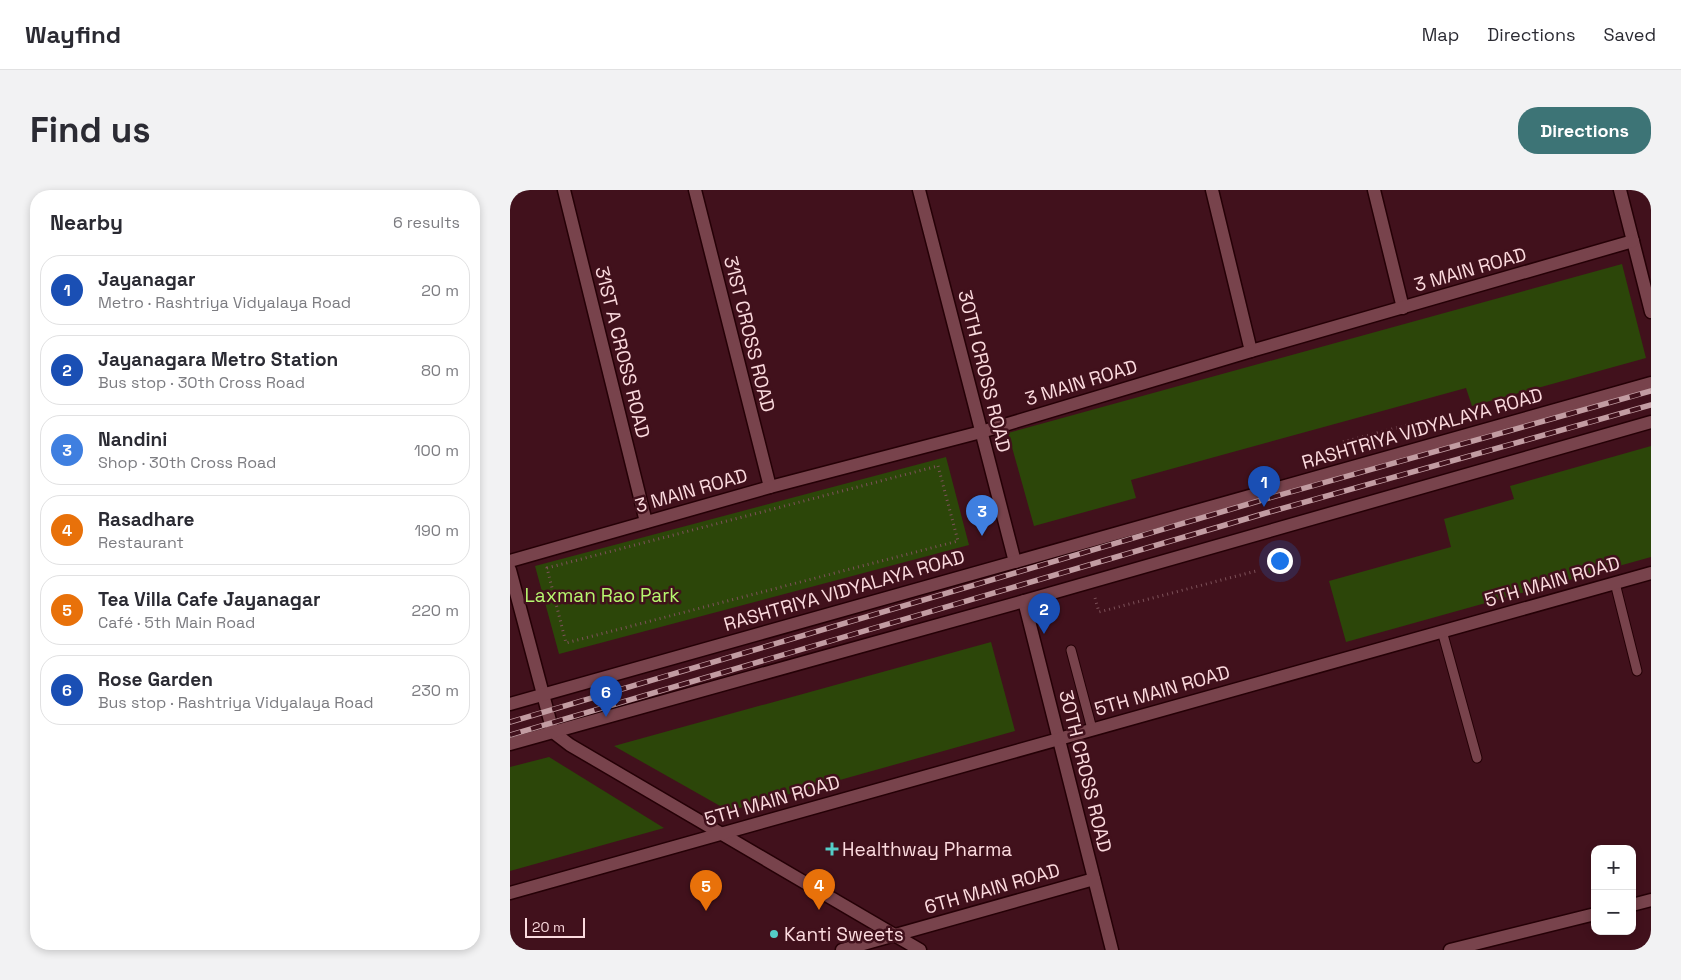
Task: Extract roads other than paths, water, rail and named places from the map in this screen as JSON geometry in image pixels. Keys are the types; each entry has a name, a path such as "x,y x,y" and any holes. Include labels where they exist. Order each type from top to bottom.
{"street":[{"name":"31ST A CROSS ROAD","path":"564,190 646,522"},
{"name":"31ST CROSS ROAD","path":"695,190 770,487"},
{"name":"30TH CROSS ROAD","path":"919,190 1014,562"},
{"path":"1212,190 1251,350"},
{"path":"1374,190 1403,308"},
{"path":"1620,190 1651,312"},
{"name":"3 MAIN ROAD","path":"510,561 770,487 981,432 1251,350 1633,241"},
{"name":"RASHTRIYA VIDYALAYA ROAD","path":"510,704 1651,382"},
{"path":"510,744 1024,601 1651,422"},
{"path":"510,570 553,732 570,745 920,950"},
{"name":"5TH MAIN ROAD","path":"510,892 1651,573"},
{"name":"30TH CROSS ROAD","path":"1024,601 1112,950"},
{"name":"6TH MAIN ROAD","path":"842,950 1094,879"},
{"path":"1636,904 1651,900"},
{"path":"1450,950 1498,944 1591,915"}],"lane":[{"path":"1615,583 1637,671"},
{"path":"1442,631 1477,758"},
{"path":"1071,650 1092,729"}],"railway":[{"path":"510,722 1262,500 1651,391"},
{"path":"510,735 1266,513 1651,405"}],"place":[{"name":"Jayanagar","path":"1264,507"},
{"name":"Nandini","path":"982,536"},
{"name":"Jayanagara Metro Station","path":"1044,634"},
{"name":"Rose Garden","path":"606,717"},
{"name":"Healthway Pharma","path":"832,849"},
{"name":"Rasadhare","path":"819,910"},
{"name":"Tea Villa Cafe Jayanagar","path":"706,911"},
{"name":"Kanti Sweets","path":"774,934"}],"park label":[{"name":"Laxman Rao Park","path":"602,595"}]}
